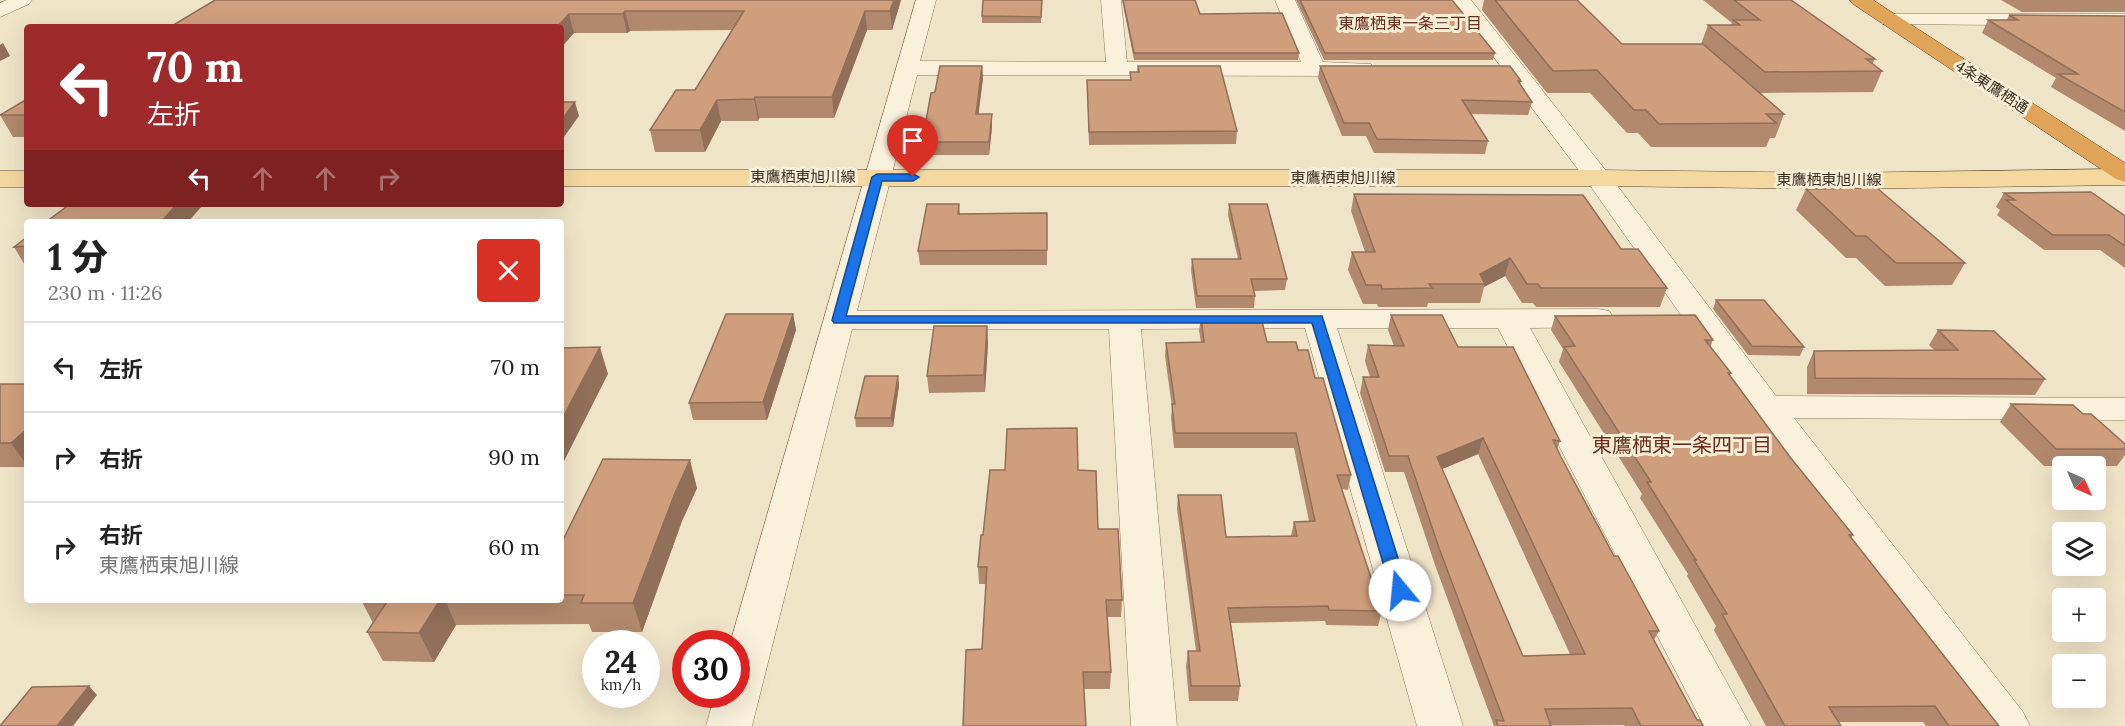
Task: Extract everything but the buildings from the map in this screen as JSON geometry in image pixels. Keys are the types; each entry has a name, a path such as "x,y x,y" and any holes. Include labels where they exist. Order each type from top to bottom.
{"highway":[{"name":"4条東鷹栖通","path":"1860,0 2125,176"}],"main road":[{"name":"東鷹栖東旭川線","path":"564,178 1598,178 1836,181 2125,176"},
{"path":"0,179 24,178"}],"street":[{"path":"0,11 22,0"},
{"path":"729,726 926,0"},
{"path":"1111,0 1117,68"},
{"path":"1285,0 1315,69"},
{"path":"1461,0 1503,69 1598,178 1699,318 2007,726"},
{"path":"2104,0 2125,11"},
{"path":"1889,20 2125,20"},
{"path":"908,68 1386,69"},
{"path":"1124,318 1154,726"},
{"path":"1509,318 1728,726"},
{"path":"838,320 1628,318"},
{"path":"1663,318 1699,318"},
{"path":"1318,319 1440,726"},
{"path":"1766,407 2125,409"}],"district":[{"name":"東鷹栖東一条三丁目","path":"1410,23"},
{"name":"東鷹栖東一条四丁目","path":"1682,445"}],"route":[{"path":"913,177 877,177 838,320 1318,319 1400,590"}]}
